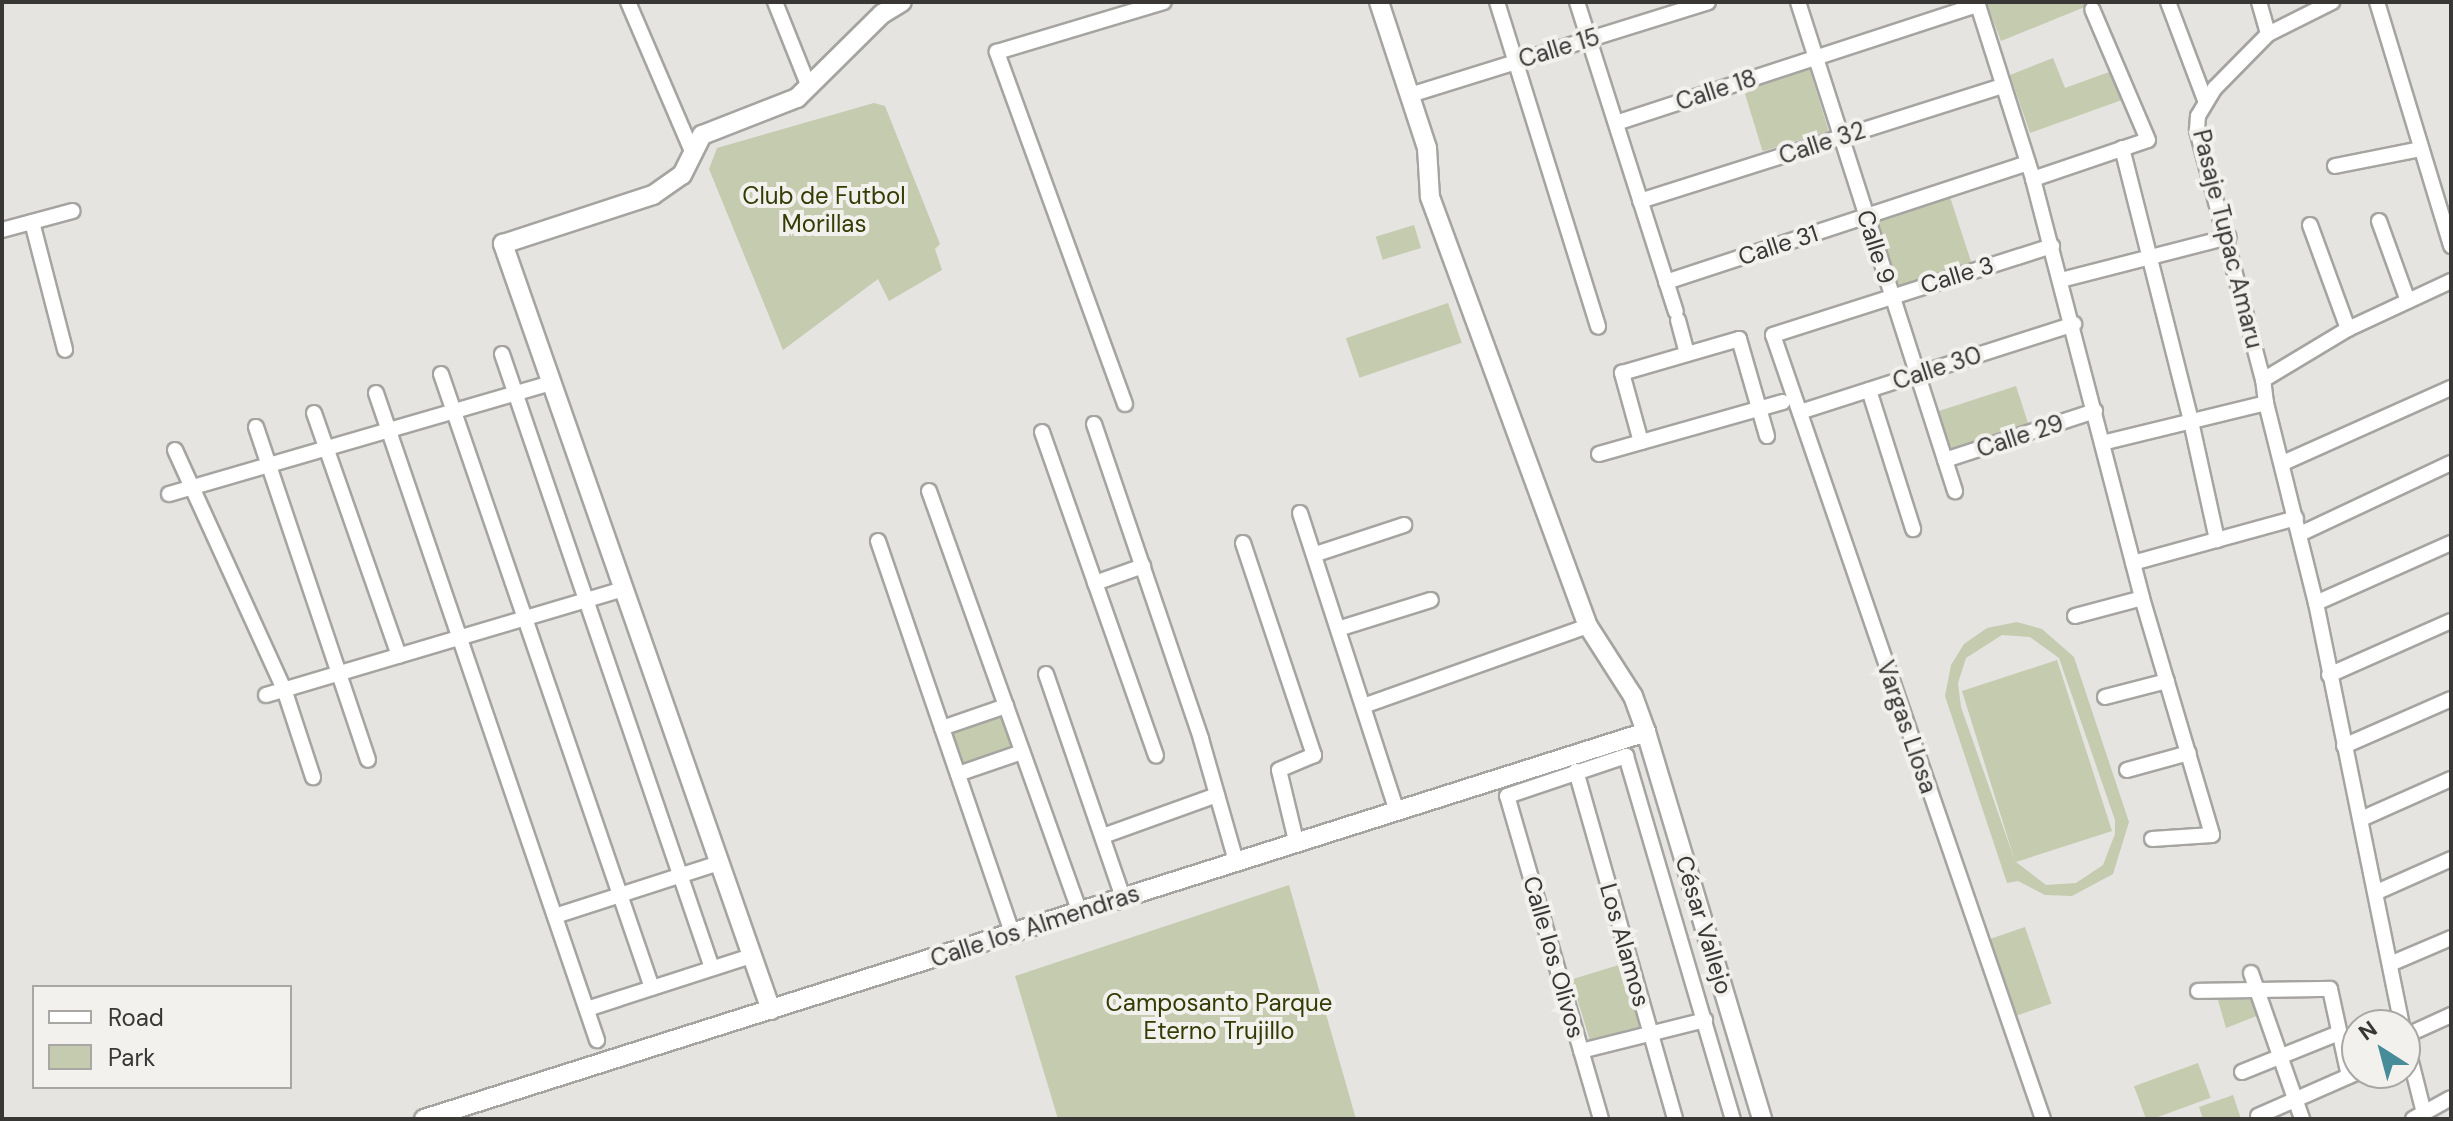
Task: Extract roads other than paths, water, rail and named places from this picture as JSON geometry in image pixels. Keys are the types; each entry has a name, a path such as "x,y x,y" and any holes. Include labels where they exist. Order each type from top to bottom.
{"street":[{"path":"628,2 692,151"},
{"path":"775,2 809,87"},
{"path":"771,1010 503,244 653,195 682,175 702,135 797,98 880,8 902,2"},
{"path":"1125,404 997,52 1164,2"},
{"name":"César Vallejo","path":"1379,2 1427,148 1430,197 1588,626 1633,696 1646,732 1762,1119"},
{"path":"1497,2 1598,327"},
{"path":"1577,2 1687,354"},
{"name":"Calle 15","path":"1410,95 1708,2"},
{"name":"Calle 9","path":"1798,2 1955,491"},
{"path":"2168,2 2205,100 2268,34 2332,2"},
{"path":"2259,2 2268,34"},
{"path":"2377,2 2451,246"},
{"path":"1977,3 2052,246 2142,598 2212,835 2152,839"},
{"name":"Calle 18","path":"1616,123 1977,3"},
{"path":"2033,179 2148,140 2092,9"},
{"name":"Calle 32","path":"1640,201 2003,86"},
{"name":"Pasaje Tupac Amaru","path":"2205,100 2197,130 2229,237 2316,603 2399,1009"},
{"path":"2122,148 2152,257 2217,540"},
{"path":"2335,166 2421,149"},
{"name":"Calle 31","path":"1666,282 2028,163"},
{"path":"2,230 73,211"},
{"path":"2379,221 2408,301"},
{"path":"32,222 65,350"},
{"path":"2310,225 2348,329"},
{"path":"2061,280 2229,237"},
{"name":"Calle 3","path":"1773,335 1892,294 2052,246"},
{"path":"2263,380 2348,329 2451,281"},
{"name":"Calle 30","path":"1800,412 2074,324"},
{"name":"Vargas Llosa","path":"1773,335 2043,1119"},
{"path":"1641,442 1622,373 1739,339 1767,436"},
{"path":"502,354 712,968"},
{"path":"441,374 652,988"},
{"path":"169,494 551,383"},
{"path":"2283,463 2451,388"},
{"path":"1869,390 1913,529"},
{"path":"376,393 597,1040"},
{"path":"1599,454 1783,402"},
{"path":"2102,443 2266,403"},
{"name":"Calle 29","path":"1945,460 2095,411"},
{"path":"314,413 399,656"},
{"path":"1094,424 1143,566 1236,861"},
{"path":"256,427 368,760"},
{"path":"1042,432 1156,756"},
{"path":"175,450 284,689 313,777"},
{"path":"2300,534 2451,463"},
{"path":"929,491 1079,911"},
{"path":"1300,513 1341,628 1396,808"},
{"path":"2133,563 2296,518"},
{"path":"1316,554 1404,525"},
{"path":"878,541 1012,933"},
{"path":"1243,543 1314,755 1279,770 1296,841"},
{"path":"2316,603 2451,543"},
{"path":"1095,583 1143,566"},
{"path":"266,695 624,589"},
{"path":"2075,616 2142,598"},
{"path":"1341,628 1431,600"},
{"path":"2329,675 2451,621"},
{"path":"1366,705 1588,626"},
{"path":"1046,674 1123,898"},
{"path":"2105,697 2167,681"},
{"path":"2344,746 2451,699"},
{"path":"942,728 1006,706"},
{"name":"Calle los Almendras","path":"424,1119 455,1114 1396,808 1646,732"},
{"path":"958,774 1022,752"},
{"path":"2127,770 2189,753"},
{"path":"1576,771 1626,756 1733,1119"},
{"name":"Calle los Olivos","path":"1576,771 1507,796 1601,1119"},
{"name":"Los Alamos","path":"1576,771 1675,1119"},
{"path":"2361,819 2451,779"},
{"path":"1103,836 1217,795"},
{"path":"2377,892 2451,859"},
{"path":"555,916 719,863"},
{"path":"2390,964 2451,938"},
{"path":"587,1009 751,956"},
{"path":"2251,973 2293,1102 2302,1119"},
{"path":"2198,991 2330,989 2341,1039"},
{"path":"2421,1034 2451,1015"},
{"path":"1581,1051 1705,1020"},
{"path":"2242,1072 2339,1033"},
{"path":"2258,1116 2341,1080"},
{"path":"2414,1089 2419,1116 2451,1098"}],"park label":[{"name":"Club de Futbol Morillas","path":"824,210"},
{"name":"Camposanto Parque Eterno Trujillo","path":"1219,1017"}]}
